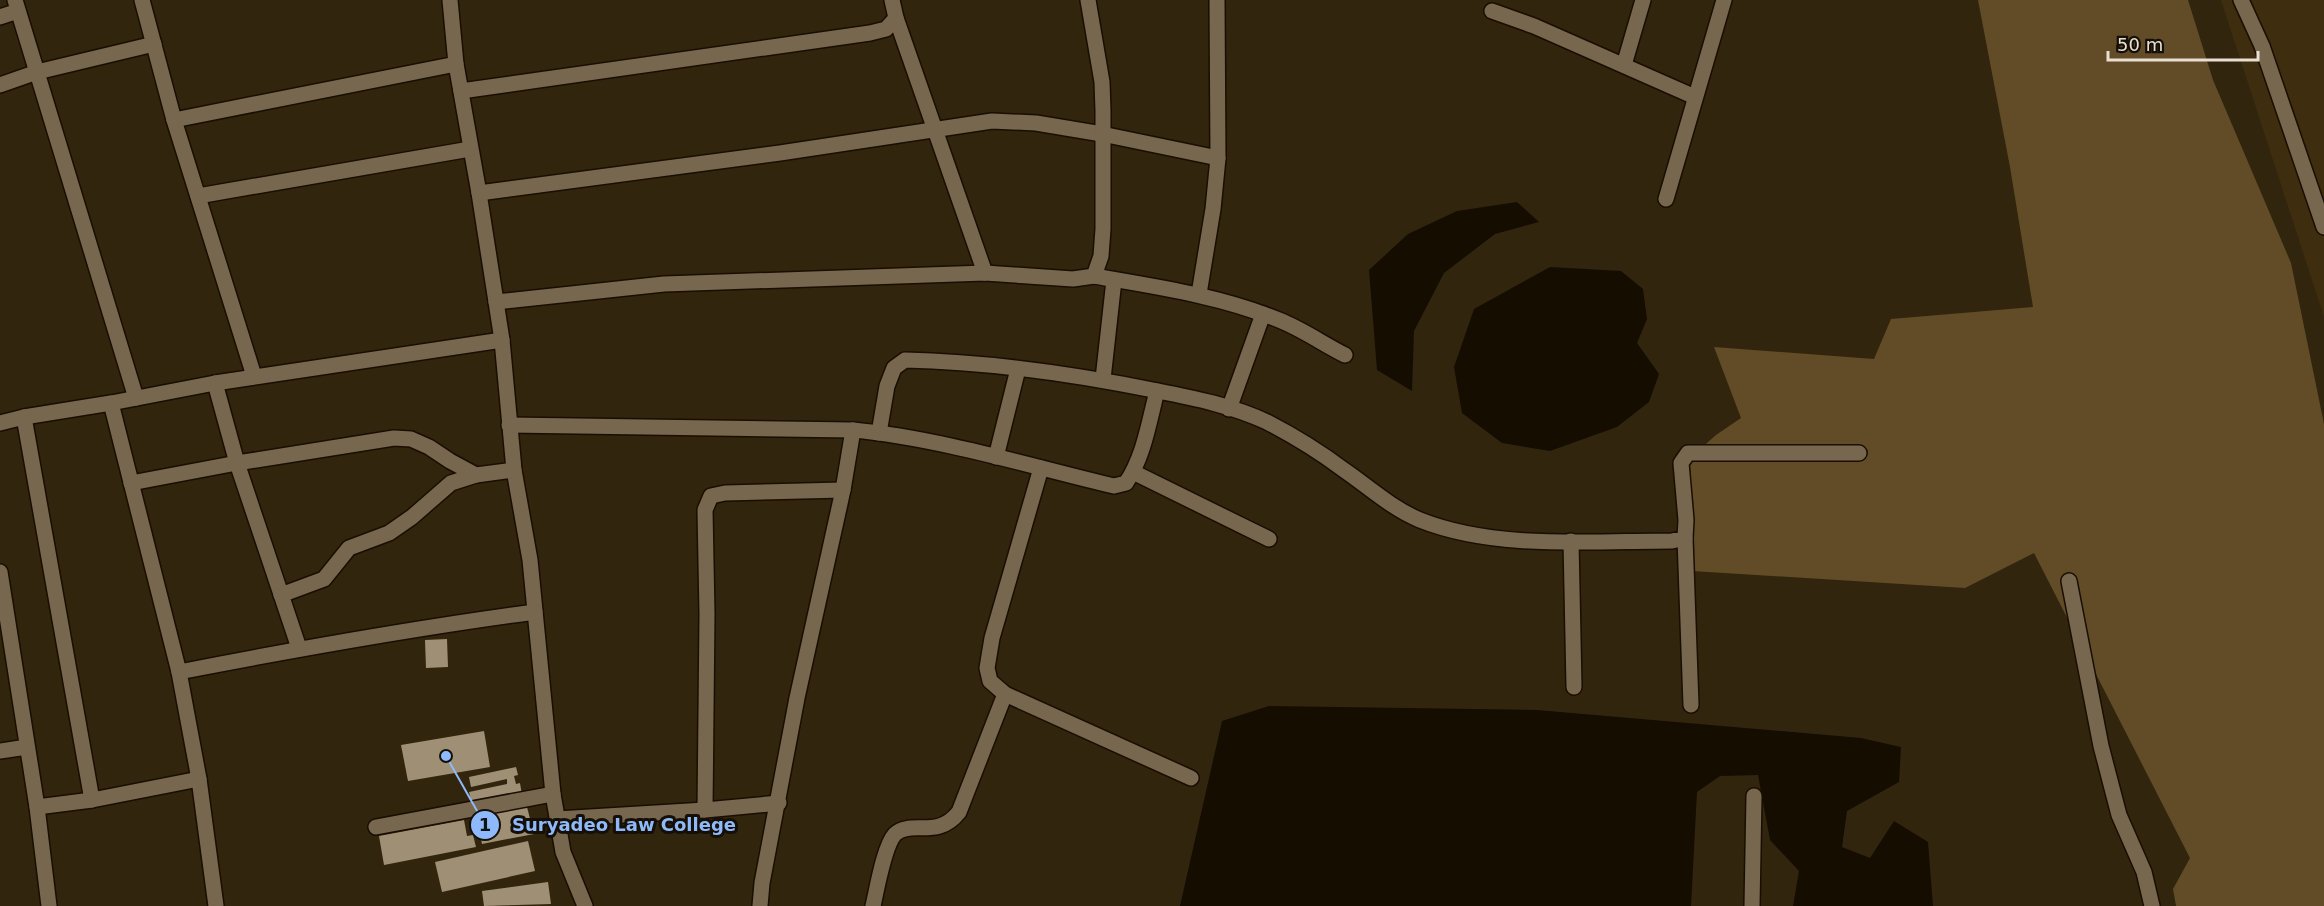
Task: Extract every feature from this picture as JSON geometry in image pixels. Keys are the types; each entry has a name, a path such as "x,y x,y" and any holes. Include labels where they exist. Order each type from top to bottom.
{"street":[{"path":"142,0 174,120 254,376"},
{"path":"450,0 456,64 480,193 502,340 514,470 530,560 553,794 563,852 585,906"},
{"path":"892,0 896,18 985,273"},
{"path":"1088,0 1102,82 1103,229 1101,256 1094,276"},
{"path":"1198,294 1213,209 1218,158 1217,0"},
{"path":"1623,65 1643,0"},
{"path":"1666,199 1724,0"},
{"path":"2241,0 2262,46 2324,227"},
{"path":"0,16 17,5 136,398"},
{"path":"1492,11 1534,26 1695,97"},
{"path":"461,91 870,33 886,29 896,18"},
{"path":"0,85 37,72 154,44"},
{"path":"174,120 456,64"},
{"path":"480,193 780,153 992,121 1011,121 1102,134 1218,158"},
{"path":"198,196 470,149"},
{"path":"496,302 664,284 985,273 1073,279 1094,276 1198,294 1263,314 1282,321 1345,355"},
{"path":"1102,379 1114,280"},
{"path":"1229,409 1263,314"},
{"path":"0,423 254,376 502,340"},
{"path":"879,433 887,386 894,368 905,360 1018,369 1102,379 1197,398 1264,421 1299,439 1345,470 1385,502 1419,520 1457,531 1495,537 1571,541 1672,541 1685,538"},
{"path":"996,457 1018,369"},
{"path":"215,383 237,463 299,648"},
{"path":"509,425 853,430 879,433 996,457 1114,486 1126,483 1133,472 1145,442 1157,391"},
{"path":"111,403 179,672 199,779 216,906"},
{"path":"24,417 92,801"},
{"path":"760,906 762,883 779,803 797,698 843,490 853,430"},
{"path":"131,483 237,463 394,438 411,439 429,447 476,475"},
{"path":"1691,705 1686,520 1681,463 1688,453 1859,453"},
{"path":"1041,468 990,648 987,668 990,681 1005,694 1191,778"},
{"path":"281,595 324,579 349,548 389,533 412,517 451,483 476,475 514,470"},
{"path":"1133,472 1269,539"},
{"path":"705,810 707,614 705,510 711,496 725,493 843,490"},
{"path":"1571,541 1574,687"},
{"path":"0,572 6,652 27,747 49,906"},
{"path":"2070,581 2101,746 2119,815 2144,872 2152,906"},
{"path":"179,672 299,648 535,612"},
{"path":"873,906 887,851 894,835 904,829 941,827 952,822 959,812 1005,694"},
{"path":"0,751 27,747"},
{"path":"37,807 92,801 199,779"},
{"path":"376,827 553,794"},
{"path":"1752,906 1754,796"},
{"path":"557,819 779,803"}],"shaded area":[{"path":"1978,0 2188,0 2213,80 2291,263 2324,424 2324,906 2176,906 2173,889 2190,858 2034,553 1965,588 1692,571 1690,458 1716,435 1741,418 1714,347 1874,359 1891,319 2033,307 2010,167"},
{"path":"2221,0 2324,0 2324,317"},
{"path":"1517,202 1539,222 1495,234 1444,273 1414,331 1412,391 1377,370 1369,270 1408,234 1457,211"},
{"path":"1550,267 1621,271 1643,289 1647,319 1637,343 1659,374 1649,402 1617,427 1550,451 1502,443 1462,413 1454,367 1474,309"},
{"path":"1269,706 1537,710 1861,738 1901,747 1899,782 1847,811 1842,847 1870,858 1894,821 1928,842 1933,906 1793,906 1799,871 1770,840 1758,775 1720,776 1697,792 1691,906 1180,906 1222,721"}],"building":[{"path":"447,639 448,667 426,668 425,640"},
{"path":"484,731 490,767 408,781 401,745"},
{"path":"516,767 518,775 514,776 516,784 520,783 522,795 472,805 469,792 507,784 507,779 471,787 469,777"},
{"path":"527,807 534,834 482,844 476,816"},
{"path":"464,820 467,836 473,835 476,847 384,865 379,836"},
{"path":"528,841 535,871 442,892 435,862"},
{"path":"548,882 551,904 484,906 482,891"}],"place":[{"name":"Suryadeo Law College","path":"446,756"}]}
